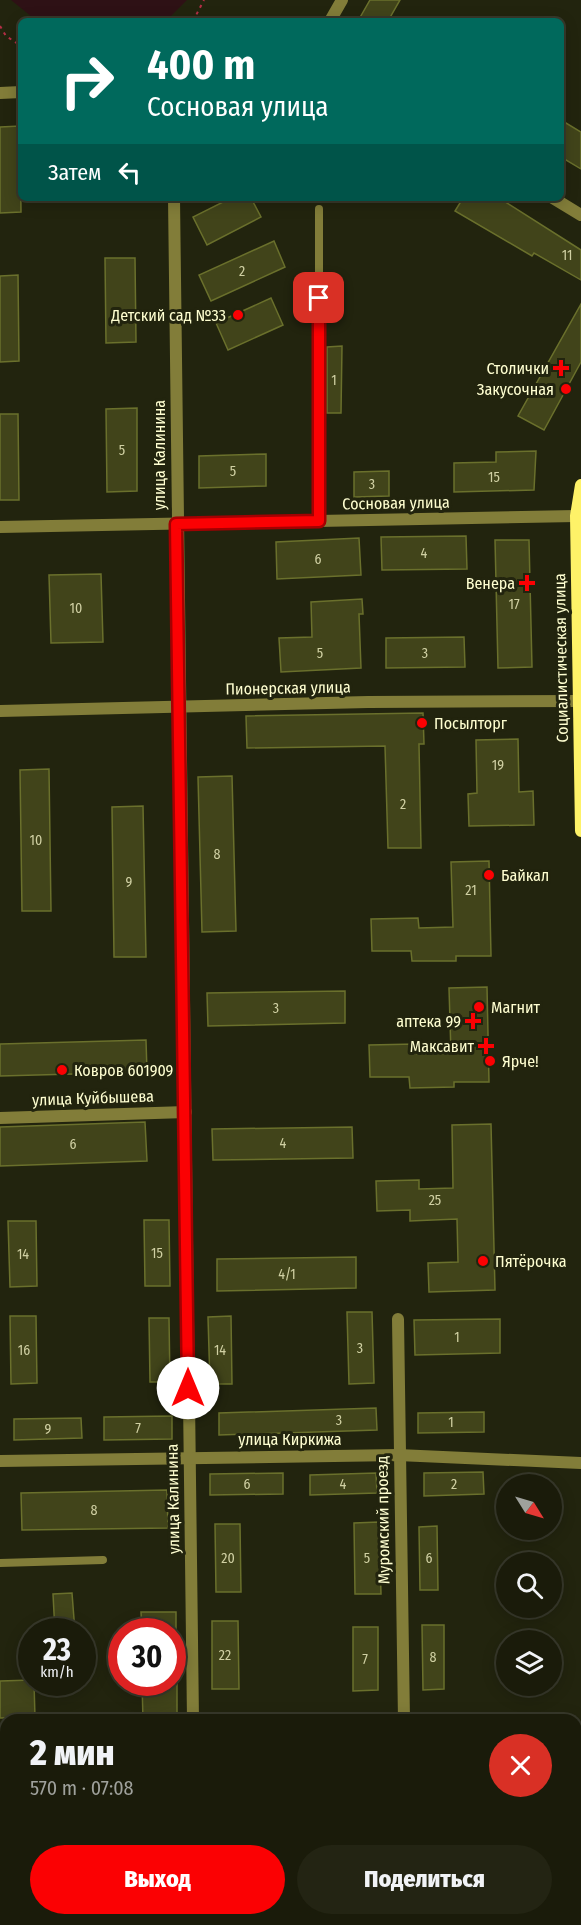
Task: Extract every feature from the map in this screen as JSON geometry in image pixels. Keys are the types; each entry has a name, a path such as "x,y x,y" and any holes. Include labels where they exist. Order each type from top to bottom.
{"main road":[{"name":"Социалистическая улица","path":"581,485 576,516 577,701 580,736 581,831"}],"street":[{"path":"332,18 342,0"},
{"path":"0,93 18,92"},
{"name":"улица Калинина","path":"174,201 176,524 193,1714"},
{"path":"558,201 581,215"},
{"name":"Сосновая улица","path":"0,527 576,516"},
{"name":"Пионерская улица","path":"0,711 180,706 577,701"},
{"name":"улица Куйбышева","path":"0,1118 186,1112"},
{"name":"Муромский проезд","path":"398,1319 398,1455 404,1714"},
{"name":"улица Киркижа","path":"0,1461 188,1456 398,1455 581,1463"}],"lane":[{"path":"319,209 319,521"},
{"path":"0,1563 103,1560"}],"path":[{"path":"195,18 204,0"},
{"path":"0,26 6,36 18,44"}],"shaded area":[{"path":"11,0 187,0 169,18 33,18"}],"building":[{"path":"370,0 400,0 390,18 360,18"},
{"path":"564,122 581,132 581,169 564,159"},
{"path":"18,126 18,201 21,201 21,212 0,213 0,127"},
{"path":"225,201 253,201 261,217 207,245 193,217"},
{"path":"461,201 504,201 581,250 581,280 534,253 532,256 455,211"},
{"path":"274,241 285,267 211,301 199,275"},
{"path":"105,258 135,258 136,342 106,343"},
{"path":"18,275 19,361 0,362 0,276"},
{"path":"271,298 283,325 228,350 216,323"},
{"path":"581,304 581,362 544,430 518,416"},
{"path":"342,346 341,413 327,413 327,347"},
{"path":"137,408 137,491 107,492 106,409"},
{"path":"0,414 18,414 19,500 0,500"},
{"path":"536,451 534,490 454,492 454,463 496,462 496,452"},
{"path":"266,454 266,486 199,488 199,456"},
{"path":"389,471 389,496 354,497 354,472"},
{"path":"466,536 467,569 382,570 381,537"},
{"path":"359,538 361,575 277,579 276,542"},
{"path":"495,540 529,540 532,667 498,668"},
{"path":"101,574 103,642 51,643 49,575"},
{"path":"362,599 363,614 359,614 361,668 281,672 279,638 312,637 311,602"},
{"path":"464,637 465,667 386,668 386,638"},
{"path":"423,713 424,744 419,744 421,848 388,848 385,746 247,748 246,716"},
{"path":"518,739 519,792 533,791 534,825 469,826 468,794 477,793 476,740"},
{"path":"49,769 51,911 22,911 20,770"},
{"path":"232,776 236,931 202,932 198,777"},
{"path":"143,806 146,957 114,957 112,807"},
{"path":"489,861 491,956 456,956 456,961 412,961 411,951 372,951 371,919 418,918 419,928 453,927 451,862"},
{"path":"487,987 489,1082 454,1082 454,1087 410,1088 409,1077 370,1077 369,1045 416,1044 417,1054 451,1054 449,988"},
{"path":"345,991 345,1023 208,1026 207,993"},
{"path":"146,1040 147,1072 0,1076 0,1044"},
{"path":"145,1122 147,1161 0,1166 0,1127"},
{"path":"491,1124 495,1290 429,1292 428,1263 458,1262 457,1219 410,1221 410,1210 377,1211 376,1181 419,1180 419,1189 453,1188 452,1125"},
{"path":"352,1127 353,1158 213,1160 212,1129"},
{"path":"144,1220 169,1220 170,1286 145,1286"},
{"path":"8,1221 36,1221 37,1286 10,1287"},
{"path":"356,1257 356,1288 217,1291 217,1259"},
{"path":"347,1312 372,1312 374,1383 349,1384"},
{"path":"10,1316 36,1316 37,1383 11,1384"},
{"path":"231,1316 232,1384 210,1384 208,1317"},
{"path":"149,1318 169,1318 170,1382 150,1382"},
{"path":"500,1319 500,1353 415,1355 414,1320"},
{"path":"376,1408 377,1430 219,1435 219,1413"},
{"path":"484,1412 484,1432 418,1433 418,1413"},
{"path":"172,1416 172,1439 104,1440 104,1417"},
{"path":"81,1418 82,1438 14,1440 14,1419"},
{"path":"483,1472 484,1494 424,1496 424,1473"},
{"path":"283,1473 283,1494 210,1495 210,1474"},
{"path":"376,1473 377,1493 310,1495 310,1475"},
{"path":"167,1490 168,1528 22,1530 21,1493"},
{"path":"379,1522 381,1594 355,1594 354,1523"},
{"path":"215,1524 240,1524 241,1592 216,1592"},
{"path":"437,1526 438,1590 420,1590 419,1527"},
{"path":"72,1593 74,1618 54,1618 53,1594"},
{"path":"141,1612 176,1612 176,1618 141,1618"},
{"path":"212,1621 238,1621 239,1689 212,1689"},
{"path":"422,1625 444,1625 444,1689 423,1690"},
{"path":"353,1627 378,1627 378,1690 353,1691"},
{"path":"18,1680 18,1696 34,1696 35,1714 0,1714 0,1681"},
{"path":"142,1696 177,1696 177,1714 143,1714"}],"place":[{"name":"Детский сад №33","path":"238,315"},
{"name":"Столички","path":"561,368"},
{"name":"Закусочная","path":"566,389"},
{"name":"Венера","path":"527,583"},
{"name":"Посылторг","path":"422,723"},
{"name":"Байкал","path":"489,875"},
{"name":"Магнит","path":"479,1007"},
{"name":"аптека 99","path":"473,1021"},
{"name":"Максавит","path":"486,1046"},
{"name":"Ярче!","path":"490,1061"},
{"name":"Ковров 601909","path":"62,1070"},
{"name":"Пятёрочка","path":"483,1261"}],"route":[{"path":"188,1388 186,1065 176,524 319,521 319,298"}]}
